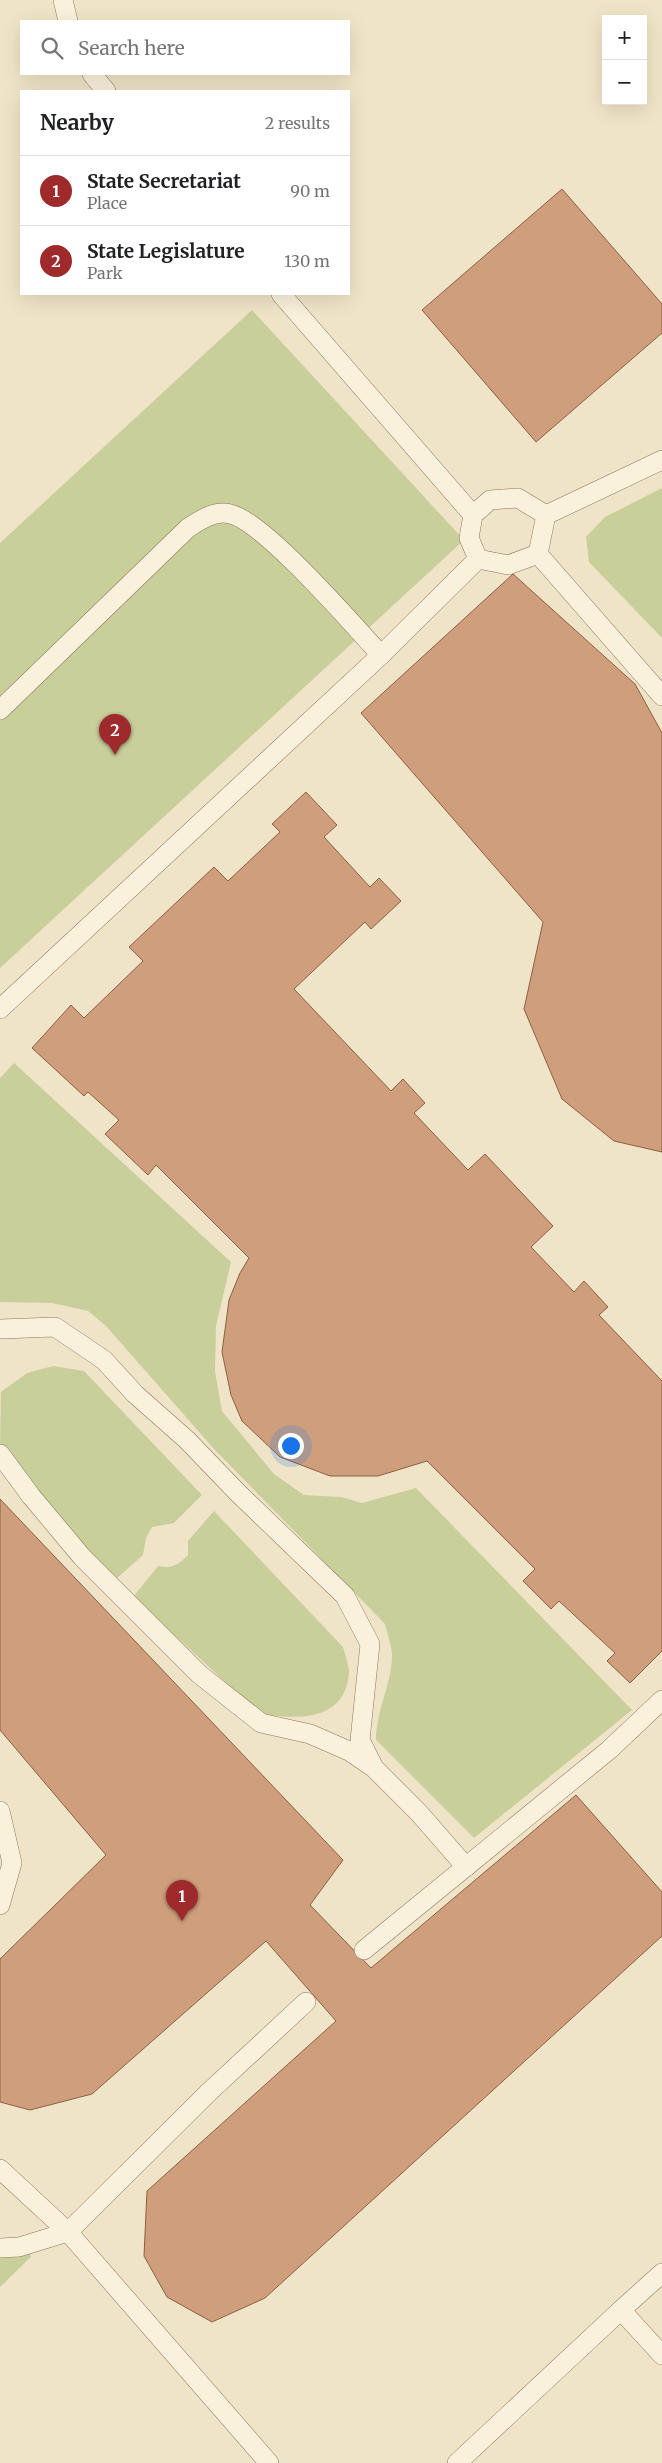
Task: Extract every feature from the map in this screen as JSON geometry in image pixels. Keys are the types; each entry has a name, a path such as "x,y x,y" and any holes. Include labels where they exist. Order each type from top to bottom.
{"lane":[{"path":"63,0 68,20"},
{"path":"93,75 105,90"},
{"path":"282,295 473,515"},
{"path":"546,515 662,460"},
{"path":"478,559 469,538 473,515 490,500 518,498 546,515"},
{"path":"0,710 188,528 205,516 230,513 256,528 333,602 380,655"},
{"path":"538,554 546,515"},
{"path":"478,559 508,566 538,554"},
{"path":"538,554 662,696"},
{"path":"0,1009 380,655 478,559"},
{"path":"0,1329 55,1327 104,1360 135,1394 187,1440 238,1493 345,1596 370,1644 368,1686 360,1740 374,1768"},
{"path":"0,1454 31,1496 82,1557 199,1674 227,1698 262,1723 310,1734 349,1750 374,1768 419,1813 466,1867"},
{"path":"364,1950 609,1750 662,1700"},
{"path":"0,1811 12,1863 0,1905"},
{"path":"0,2248 19,2247 68,2232 209,2092 306,2002"},
{"path":"0,2169 68,2232 269,2463"},
{"path":"458,2463 662,2273"},
{"path":"621,2310 662,2355"}],"green space":[{"path":"252,310 464,540 0,968 0,543"},
{"path":"662,488 662,638 589,562 586,537 605,517"},
{"path":"14,1063 231,1262 216,1326 215,1371 222,1411 274,1474 304,1495 341,1497 362,1503 416,1488 632,1710 474,1838 376,1740 378,1719 389,1680 392,1659 391,1646 385,1624 214,1449 106,1326 88,1311 52,1303 0,1302 0,1078"},
{"path":"53,1366 84,1371 202,1495 174,1523 152,1527 146,1538 143,1555 115,1580 0,1449 1,1392 27,1373"},
{"path":"214,1511 343,1647 349,1670 346,1689 338,1701 329,1709 303,1716 289,1717 260,1714 133,1597 158,1566 167,1567 174,1565 188,1555 188,1541"},
{"path":"29,2249 31,2257 0,2287 0,2257"}],"building":[{"path":"562,189 662,304 662,333 536,442 422,310"},
{"path":"513,574 635,684 662,733 662,1152 614,1141 562,1099 524,1009 543,922 361,713"},
{"path":"306,792 337,825 324,837 370,887 379,878 401,901 371,929 365,922 294,989 391,1091 403,1079 425,1103 414,1113 468,1170 485,1154 553,1226 531,1247 574,1292 584,1281 608,1307 599,1315 662,1381 662,1651 630,1683 607,1661 615,1653 559,1601 551,1609 523,1581 535,1569 427,1461 378,1476 330,1476 280,1457 242,1421 231,1395 222,1352 229,1300 240,1273 249,1258 156,1165 148,1175 105,1134 119,1120 88,1092 84,1096 32,1048 71,1005 84,1018 143,961 129,947 214,867 228,881 280,832 272,824"},
{"path":"0,1499 343,1860 310,1905 371,1968 576,1795 662,1892 662,1936 265,2298 212,2322 167,2297 144,2256 147,2191 336,2021 266,1941 92,2094 30,2110 0,2102 0,1959 106,1855 0,1730"}],"place":[{"name":"State Legislature","path":"115,755"},
{"name":"State Secretariat","path":"182,1921"}]}
